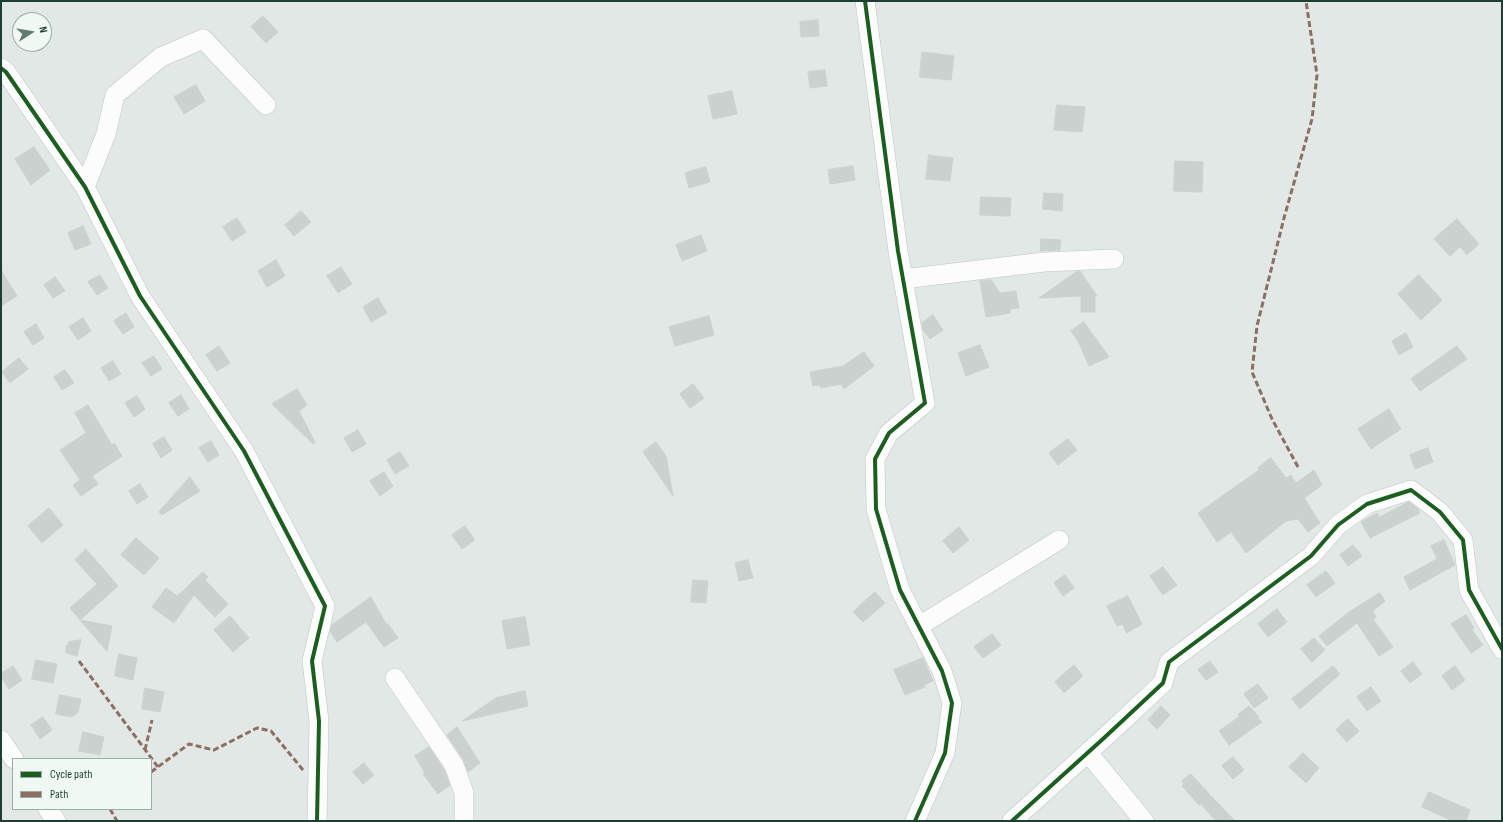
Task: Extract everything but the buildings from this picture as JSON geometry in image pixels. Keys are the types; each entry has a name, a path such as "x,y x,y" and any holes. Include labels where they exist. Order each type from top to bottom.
{"street":[{"path":"865,1 898,251 925,403 889,433 875,458 876,509 900,590 942,671 952,703 945,753 915,821"},
{"path":"85,186 106,134 115,95 160,57 203,39 266,106"},
{"path":"1,68 6,72 85,186 140,296 244,451 325,606 312,661 319,721 317,821"},
{"path":"903,279 1044,262 1114,259"},
{"path":"1012,821 1163,683 1170,662 1311,556 1338,525 1367,504 1411,490 1440,512 1463,540 1469,590 1502,649"},
{"path":"919,626 1059,540"},
{"path":"395,678 454,765 464,793 464,821"},
{"path":"1,740 13,758"},
{"path":"1088,753 1144,821"},
{"path":"49,810 56,821"}],"marked path":[{"path":"1298,467 1272,419 1252,372 1257,326 1284,218 1312,119 1317,75 1306,1"},
{"path":"79,661 151,758"},
{"path":"145,750 152,720"},
{"path":"152,771 189,744 214,750 257,728 271,731 303,770"},
{"path":"152,759 158,767"},
{"path":"111,810 117,821"}],"cycle path":[{"path":"865,1 898,251 925,403 889,433 875,459 876,509 900,590 942,671 952,703 945,753 915,821"},
{"path":"1,68 6,72 85,187 140,296 244,451 325,606 312,661 319,721 317,821"},
{"path":"1012,821 1163,683 1169,662 1311,556 1338,525 1367,504 1411,490 1440,512 1463,540 1469,590 1502,649"}]}
